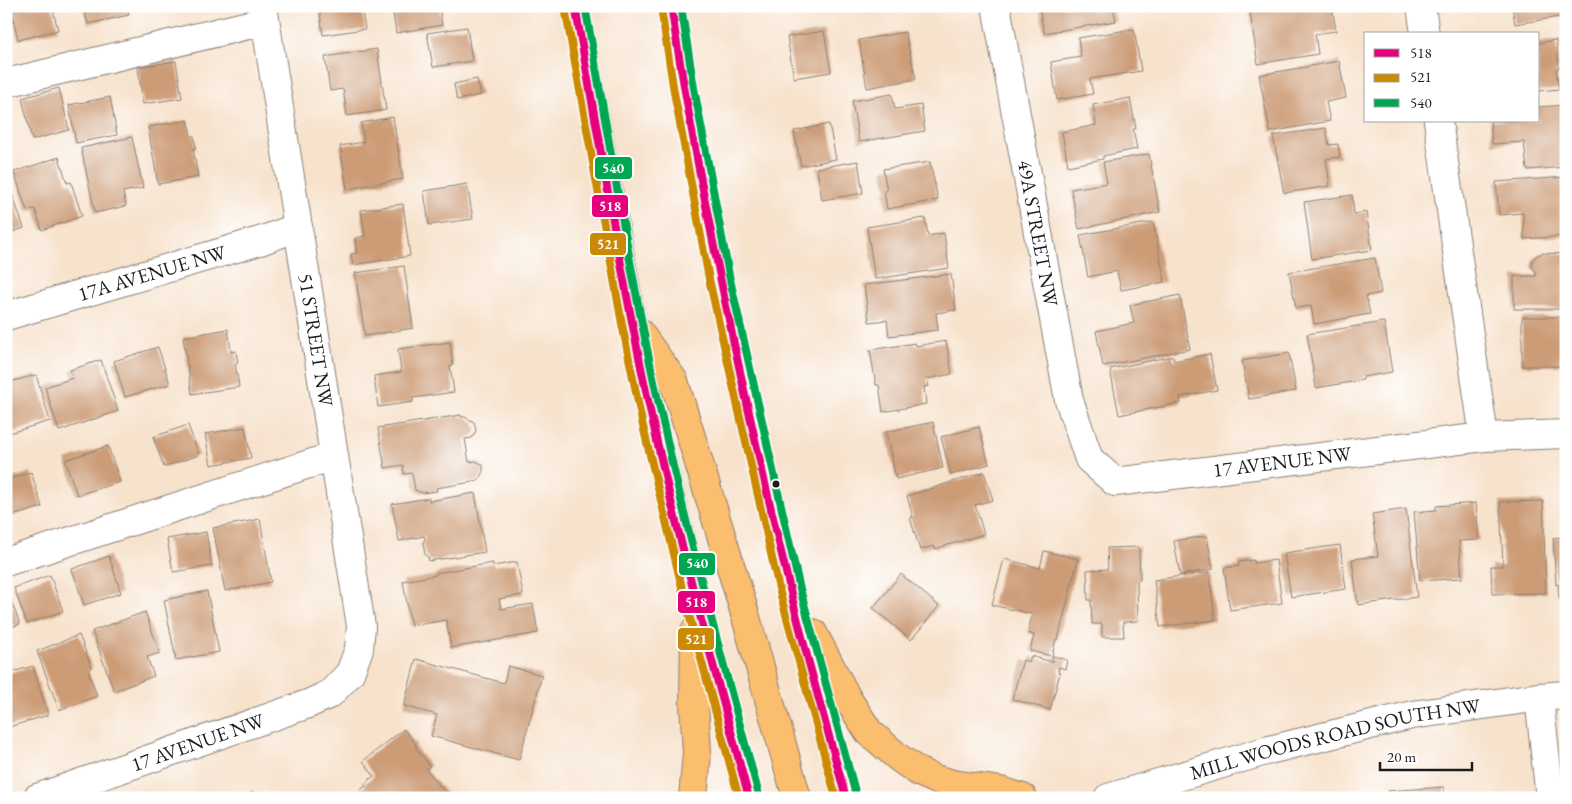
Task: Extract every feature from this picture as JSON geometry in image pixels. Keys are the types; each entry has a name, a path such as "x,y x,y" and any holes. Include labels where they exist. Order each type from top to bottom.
{"main road":[{"path":"575,6 632,322 652,420 695,597 749,798"},
{"path":"671,6 684,90 719,277 789,587 846,798"},
{"path":"632,322 674,381 743,607 797,798"},
{"path":"789,587 847,698 869,732 899,758 919,772 935,779 953,784 1001,791 1023,798"},
{"path":"693,798 697,753 694,703 695,597"}],"street":[{"name":"49A STREET NW","path":"996,6 1069,400 1089,459"},
{"path":"1421,6 1425,32"},
{"path":"6,83 264,13"},
{"name":"51 STREET NW","path":"264,13 361,626 359,649 350,673"},
{"path":"1438,122 1484,436"},
{"name":"17A AVENUE NW","path":"6,316 298,228"},
{"name":"17 AVENUE NW","path":"1089,459 1114,482 1484,436 1566,434"},
{"path":"6,562 334,456"},
{"name":"17 AVENUE NW","path":"37,798 308,704 330,694 350,673"},
{"name":"MILL WOODS ROAD SOUTH NW","path":"1108,798 1269,750 1412,715 1538,697 1566,695"},
{"path":"1538,697 1550,798"}],"building":[{"path":"10,6 52,6 58,30 18,40"},
{"path":"83,6 127,6 129,15 88,24"},
{"path":"319,6 361,6 365,29 323,35"},
{"path":"392,6 439,6 442,25 396,33"},
{"path":"1039,6 1113,6 1116,21 1044,33"},
{"path":"1290,6 1332,6 1336,31 1315,34 1318,54 1258,64 1250,13"},
{"path":"1512,6 1566,6 1566,16 1515,24"},
{"path":"467,27 472,61 433,67 427,33"},
{"path":"1134,29 1141,71 1090,79 1093,94 1057,100 1051,62 1081,57 1078,38"},
{"path":"824,31 831,72 794,78 787,37"},
{"path":"905,32 916,79 867,88 859,40"},
{"path":"1556,40 1559,68 1556,69 1559,89 1540,91 1540,43"},
{"path":"377,49 386,110 347,116 343,89 330,91 325,57"},
{"path":"176,61 182,98 143,104 138,67"},
{"path":"1339,61 1346,98 1326,102 1330,121 1270,132 1259,75"},
{"path":"477,79 481,95 457,100 454,84"},
{"path":"59,88 69,130 32,140 22,98"},
{"path":"892,94 895,109 921,105 925,131 859,142 852,101"},
{"path":"110,97 117,135 76,143 69,105"},
{"path":"1130,98 1136,129 1133,129 1137,149 1103,156 1103,159 1068,166 1062,132 1096,125 1093,105"},
{"path":"1566,105 1566,167 1527,170 1524,142 1492,144 1490,122 1540,122 1540,107"},
{"path":"393,117 403,179 347,189 340,146 364,142 361,123"},
{"path":"188,120 191,136 194,136 196,148 193,149 198,177 158,184 148,127"},
{"path":"829,124 836,159 801,166 794,131"},
{"path":"1326,128 1329,145 1338,144 1340,157 1326,159 1330,186 1284,193 1273,136"},
{"path":"132,137 143,188 123,192 126,206 95,213 81,148"},
{"path":"1149,154 1160,212 1079,229 1071,189 1107,183 1103,162"},
{"path":"59,157 67,183 71,182 82,216 42,230 35,209 27,211 14,172"},
{"path":"858,161 863,193 822,200 817,168"},
{"path":"930,162 938,200 887,209 884,191 887,191 883,169"},
{"path":"1566,177 1566,236 1524,239 1523,213 1499,215 1496,182"},
{"path":"467,184 473,219 429,225 424,191"},
{"path":"9,185 24,228 6,234 6,186"},
{"path":"1352,195 1354,214 1366,212 1372,250 1312,259 1304,202"},
{"path":"403,204 410,256 353,265 351,254 357,253 355,238 365,236 361,210"},
{"path":"925,218 928,236 944,233 949,268 875,279 867,227"},
{"path":"1153,222 1165,282 1121,290 1117,271 1088,277 1080,235"},
{"path":"1542,253 1566,254 1566,309 1514,309 1514,276 1536,276 1536,272 1532,267 1532,261"},
{"path":"1375,258 1381,293 1366,296 1370,314 1314,324 1311,306 1296,308 1289,272"},
{"path":"404,266 413,328 365,336 355,273"},
{"path":"951,274 956,310 936,313 938,330 889,336 887,320 869,322 864,285"},
{"path":"1180,295 1190,349 1103,366 1096,331 1134,323 1130,305"},
{"path":"1522,317 1566,317 1566,357 1560,357 1560,366 1522,366"},
{"path":"1384,322 1392,372 1363,377 1363,380 1316,388 1307,334"},
{"path":"228,329 231,352 236,351 238,363 235,363 239,387 192,394 183,337"},
{"path":"946,341 952,374 927,379 929,386 924,387 926,404 883,412 879,385 876,385 870,350 915,343 916,346"},
{"path":"450,342 453,365 450,366 454,392 413,398 413,402 378,407 374,376 401,372 398,349"},
{"path":"158,347 170,384 125,397 114,361"},
{"path":"1289,353 1296,391 1249,399 1242,361"},
{"path":"1210,354 1217,390 1180,397 1181,403 1119,415 1110,369 1173,356 1174,361"},
{"path":"101,360 118,411 59,431 45,387 73,378 70,370"},
{"path":"36,375 50,421 6,434 6,383"},
{"path":"461,415 461,417 474,422 476,431 472,438 465,439 469,462 476,461 483,465 483,471 478,481 436,488 437,491 422,493 415,490 412,473 404,474 403,465 385,468 378,428"},
{"path":"933,422 943,468 896,479 886,432"},
{"path":"188,425 199,455 164,467 153,437"},
{"path":"245,427 251,458 211,465 205,434"},
{"path":"979,427 989,464 951,475 941,437"},
{"path":"108,446 120,482 77,495 65,460"},
{"path":"31,472 42,507 9,517 6,510 6,480"},
{"path":"984,472 993,500 975,505 984,534 935,549 934,546 920,550 910,518 913,517 907,496"},
{"path":"475,493 485,552 429,561 425,555 424,536 399,541 392,504 429,498 429,501"},
{"path":"1543,501 1546,593 1492,594 1491,566 1503,566 1500,502"},
{"path":"1476,503 1479,540 1459,541 1462,578 1420,581 1414,512 1436,510 1436,506"},
{"path":"1406,509 1417,597 1358,605 1352,559 1378,556 1372,514"},
{"path":"260,519 271,582 225,591 213,528"},
{"path":"206,532 212,566 173,572 167,539"},
{"path":"1207,536 1213,569 1180,575 1174,541"},
{"path":"1566,537 1566,597 1559,598 1558,584 1556,585 1553,538"},
{"path":"1340,545 1346,589 1291,597 1284,553"},
{"path":"1139,547 1140,580 1137,581 1138,621 1123,622 1124,637 1102,637 1102,624 1092,624 1091,600 1088,600 1087,570 1108,569 1107,548"},
{"path":"1044,551 1078,559 1052,656 1030,651 1034,635 1028,633 1032,614 992,605 1004,559 1040,568"},
{"path":"109,556 121,593 84,605 72,569"},
{"path":"1254,560 1254,563 1276,560 1282,603 1230,610 1224,568 1239,566 1238,562"},
{"path":"517,562 523,595 499,599 501,609 533,604 538,633 451,648 446,620 411,626 403,581 493,563 493,566"},
{"path":"1209,572 1215,620 1160,627 1154,580"},
{"path":"901,574 939,606 911,640 873,608"},
{"path":"50,575 63,611 27,624 14,588"},
{"path":"6,588 20,624 6,629"},
{"path":"207,591 219,652 176,660 164,600"},
{"path":"145,612 160,653 147,657 154,676 114,691 92,631"},
{"path":"79,635 92,668 88,670 97,696 59,710 37,651"},
{"path":"1031,656 1052,662 1053,656 1067,660 1065,669 1059,667 1058,672 1060,673 1050,710 1012,699 1023,660 1029,662"},
{"path":"416,659 504,683 508,666 542,675 519,760 431,736 437,715 404,706"},
{"path":"33,666 48,715 6,728 6,674"},
{"path":"404,729 430,766 426,769 450,798 366,798 360,790 374,776 363,761"},
{"path":"1444,787 1444,798 1388,798 1387,791"},
{"path":"253,792 255,798 239,798"},
{"path":"322,792 324,798 307,798 307,797"}],"transit line":[{"name":"518","path":"575,6 621,265 652,419 686,562 749,798"},
{"name":"540","path":"585,6 631,264 662,418 696,560 759,795"},
{"name":"518","path":"671,6 709,225 739,369 809,665 846,798"},
{"name":"540","path":"681,6 694,88 729,275 799,585 856,795"},
{"name":"521","path":"565,8 622,324 642,422 685,600 739,798"},
{"name":"521","path":"661,8 674,92 709,279 779,589 836,798"}]}
